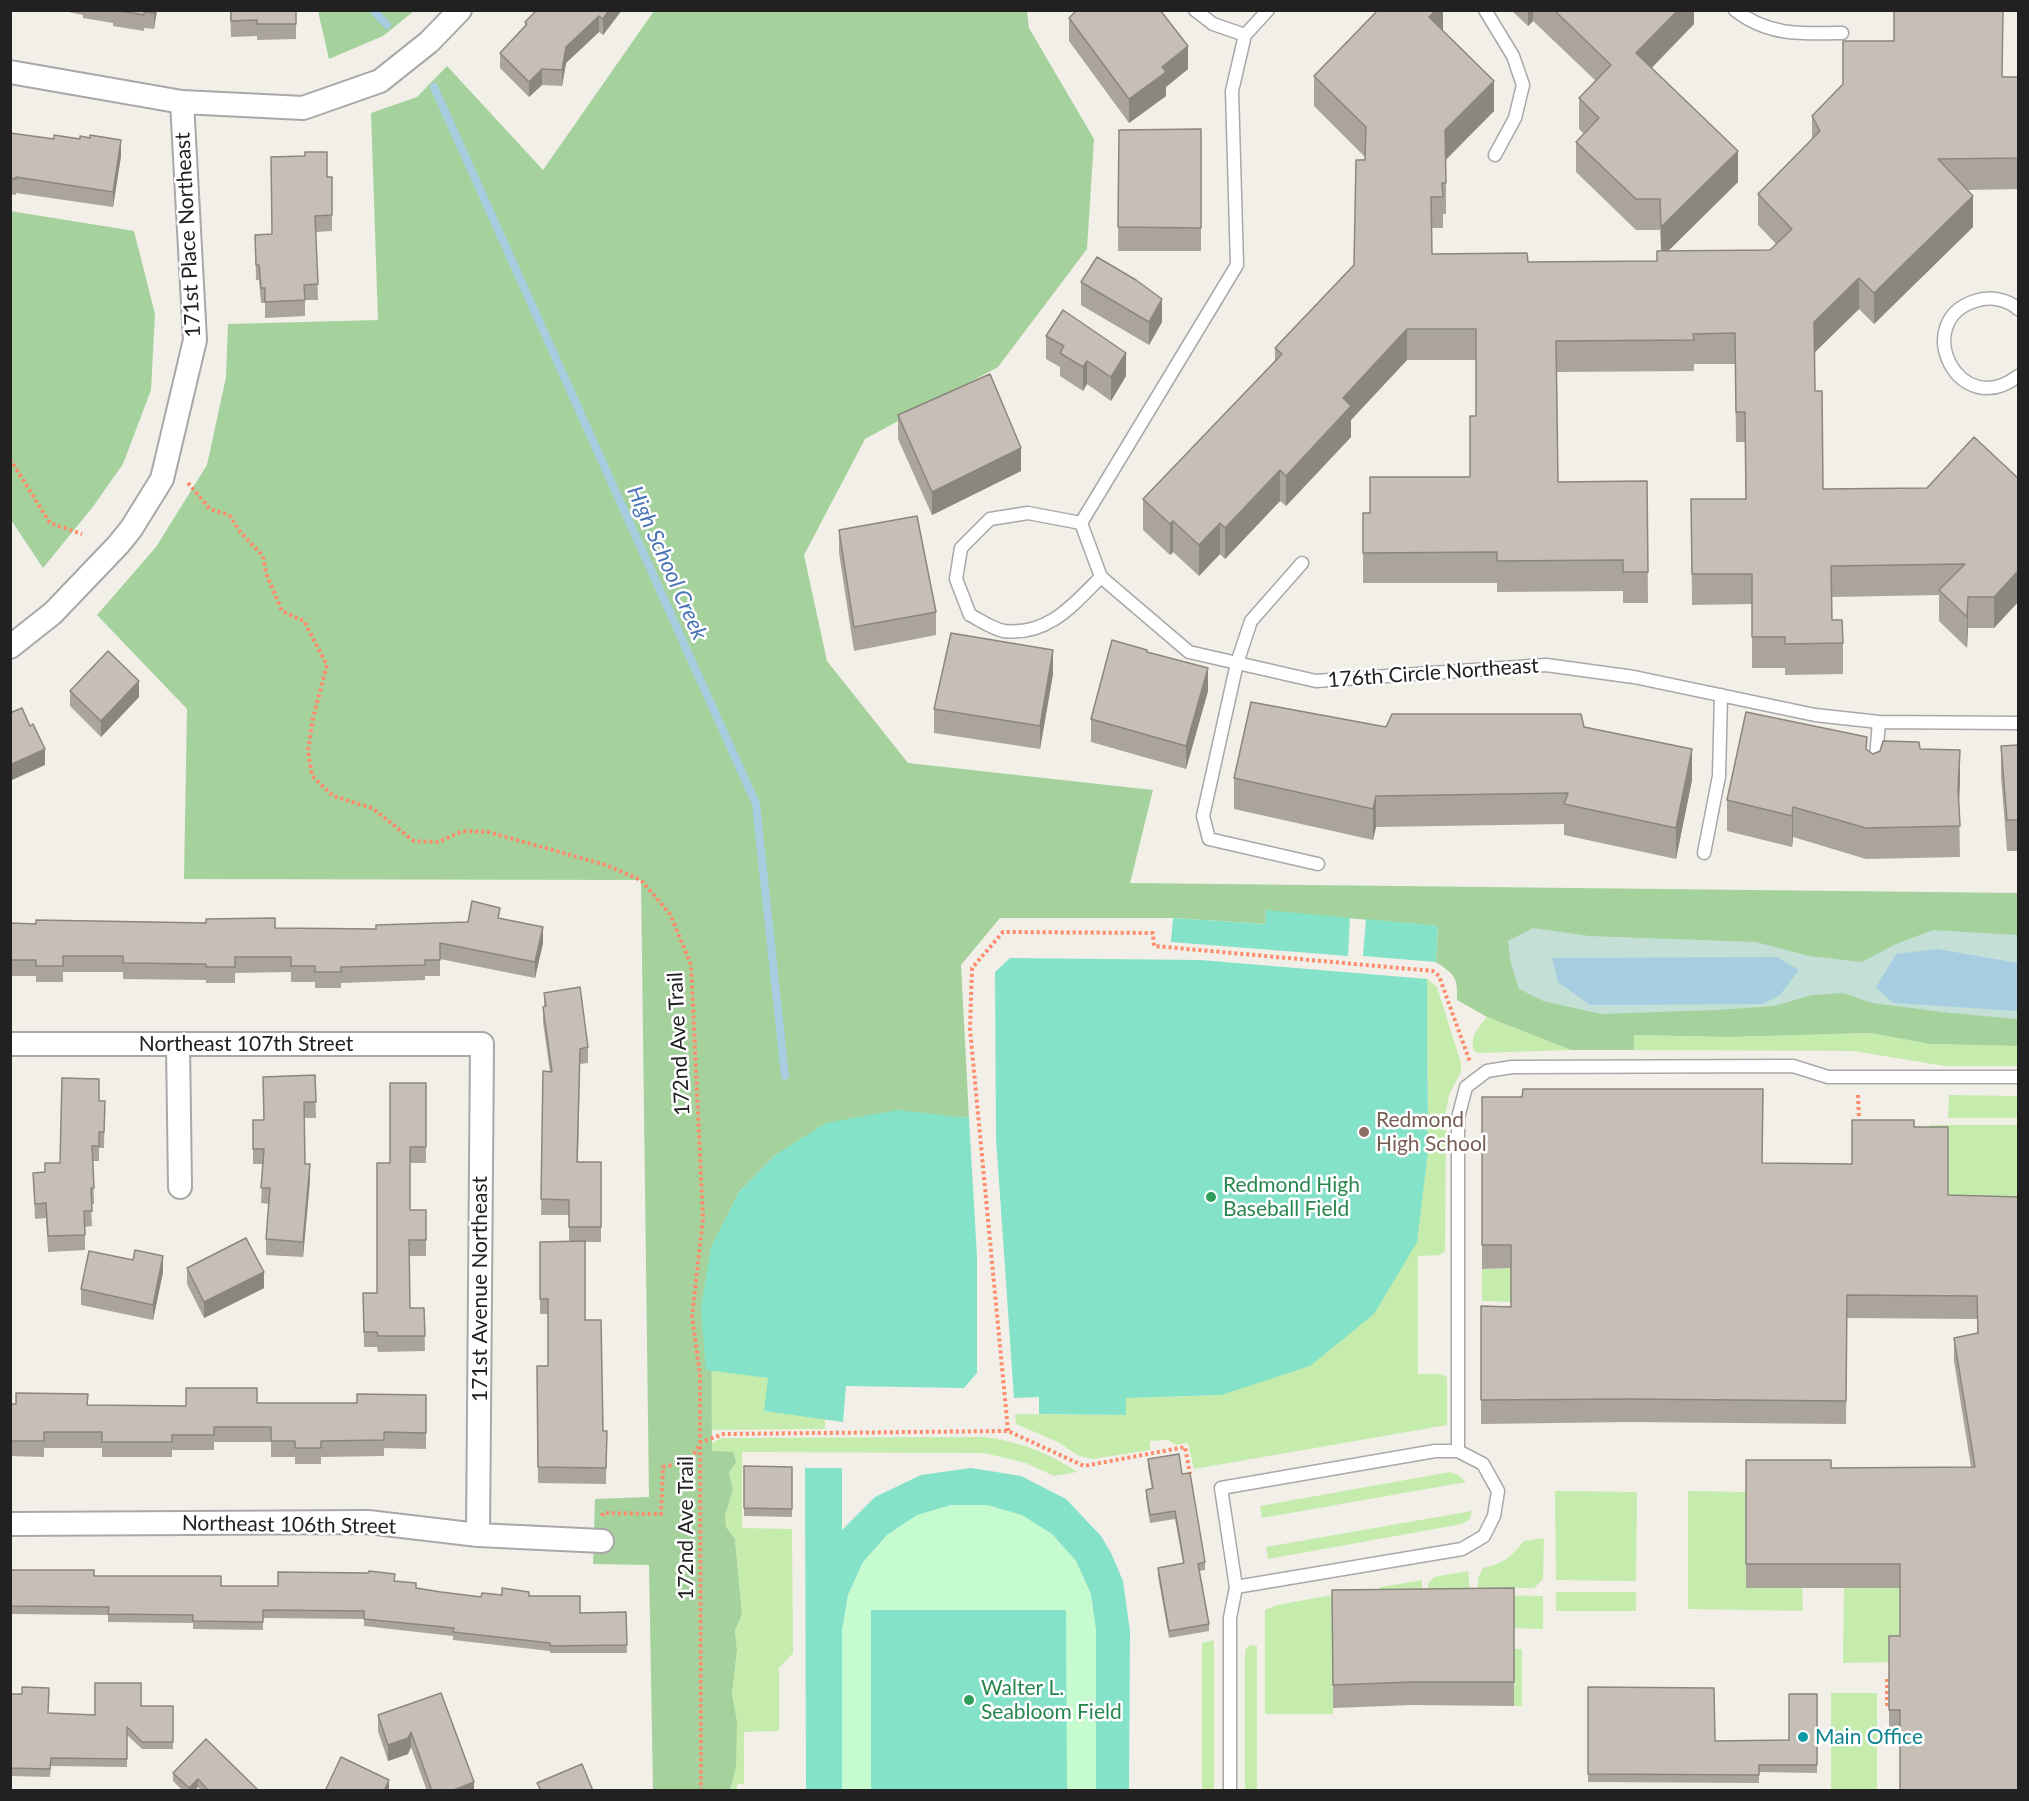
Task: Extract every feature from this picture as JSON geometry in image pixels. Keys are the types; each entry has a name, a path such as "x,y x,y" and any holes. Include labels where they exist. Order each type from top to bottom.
{"street":[{"path":"10,72 182,102 303,108 380,81 429,42 459,10"},
{"name":"171st Place Northeast","path":"10,647 53,613 124,537 162,479 195,340 182,102"},
{"name":"Northeast 107th Street","path":"10,1044 482,1044"},
{"name":"171st Avenue Northeast","path":"478,1535 482,1044"},
{"path":"178,1045 180,1188"},
{"name":"Northeast 106th Street","path":"10,1524 368,1522 478,1535 602,1541"}],"lane":[{"path":"1195,10 1214,24 1245,35"},
{"path":"1101,577 1068,611 1037,629 1002,631 970,615 956,579 961,548 990,519 1028,513 1081,523 1237,265 1232,91 1245,35 1268,10"},
{"path":"1485,10 1513,56 1523,85 1515,118 1495,155"},
{"path":"1735,10 1748,21 1792,34 1842,33"},
{"path":"2013,383 1985,388 1961,379 1952,370 1946,358 1944,333 1949,321 1957,311 1979,299 1992,298 2005,301 2019,309"},
{"name":"176th Circle Northeast","path":"1081,523 1101,577 1189,652 1316,681 1546,665 1634,677 1815,715 1879,722 2019,723"},
{"path":"1302,563 1251,621 1237,663 1203,816 1209,839 1318,864"},
{"path":"1704,853 1719,776 1721,695"},
{"path":"1874,777 1879,722"},
{"path":"1458,1451 1458,1118 1466,1087 1487,1071 1512,1067 1793,1066 1828,1077 2019,1077"},
{"path":"1230,1791 1230,1618 1236,1587 1221,1488 1435,1451 1458,1451 1483,1464 1498,1491 1494,1516 1484,1536 1462,1549 1236,1587"}],"path":[{"path":"10,459 50,523 82,534"},
{"name":"172nd Ave Trail","path":"188,483 210,509 229,515 241,534 263,556 266,573 282,611 304,621 327,665 313,718 308,751 312,776 333,796 372,808 414,842 438,842 463,831 488,832 606,865 641,879 670,914 691,965 703,1219 693,1316 700,1375 701,1791"},
{"path":"1008,1431 970,1029 972,968 1004,932 1153,933 1154,946 1433,971 1439,976 1477,1079"},
{"path":"1858,1095 1859,1119"},
{"path":"603,1513 661,1514 663,1467 690,1461 701,1442 724,1434 1008,1431 1084,1466 1185,1447 1190,1474"},
{"path":"1887,1679 1887,1707"}],"green space":[{"path":"318,10 414,11 383,36 329,59"},
{"path":"654,11 1027,11 1029,28 1094,139 1087,249 998,367 865,439 804,555 827,661 908,763 1153,790 1130,883 2018,893 2018,1046 1930,1044 1870,1033 1728,1037 1634,1035 1634,1050 1571,1050 1487,1017 1457,1000 1457,986 1454,977 1436,962 1438,926 1266,911 1265,924 1173,918 1000,918 961,965 969,1118 898,1111 775,1155 739,1192 711,1248 712,1451 733,1452 736,1462 729,1473 733,1490 725,1515 726,1527 735,1539 742,1614 735,1631 737,1650 732,1694 737,1721 736,1767 730,1790 653,1790 649,1565 593,1564 595,1499 649,1497 641,880 184,879 187,709 97,615 156,547 207,465 226,377 228,324 378,320 371,113 417,97 447,66 543,170"},
{"path":"10,211 134,231 155,314 151,390 123,464 92,508 43,568 11,520"},
{"path":"1266,910 1350,918 1348,956 1171,942 1173,918 1265,924"},
{"path":"1366,919 1438,926 1436,962 1363,956"},
{"name":"Redmond High Baseball Field","path":"1010,958 1201,960 1427,979 1428,1152 1417,1242 1374,1314 1310,1366 1221,1395 1126,1398 1126,1415 1039,1414 1039,1397 1014,1398 996,1138 995,972"},
{"path":"1427,979 1437,987 1461,1063 1461,1072 1449,1095 1446,1111 1445,1251 1440,1255 1418,1256 1418,1374 1440,1374 1447,1377 1447,1425 1194,1469 1188,1443 1176,1445 1168,1440 1150,1441 1150,1450 1093,1459 1079,1456 1058,1442 1016,1424 1015,1414 1125,1415 1125,1398 1221,1395 1428,1152"},
{"path":"1487,1017 1571,1050 1478,1053 1474,1051 1474,1037"},
{"path":"1870,1033 1930,1044 2018,1046 2018,1066 1945,1066 1853,1051 1634,1050 1634,1035 1728,1037"},
{"path":"1949,1095 2018,1096 2018,1118 1948,1118"},
{"path":"898,1110 969,1118 977,1257 977,1373 964,1388 846,1386 843,1422 764,1411 768,1378 706,1370 701,1308 711,1247 739,1192 775,1155 826,1123"},
{"path":"1930,1125 2018,1125 2018,1221 1948,1219 1930,1150"},
{"path":"1511,1268 1511,1302 1482,1301 1482,1269"},
{"path":"711,1370 769,1378 764,1411 825,1419 825,1429 712,1430"},
{"path":"984,1437 1033,1449 1077,1472 1054,1476 1026,1463 984,1453 742,1452 742,1528 792,1529 793,1653 779,1668 779,1731 744,1732 744,1784 737,1784 737,1790 730,1790 737,1721 732,1694 737,1650 735,1631 742,1614 735,1539 726,1527 725,1514 733,1490 729,1473 712,1452 712,1443 721,1438"},
{"path":"805,1468 842,1468 842,1530 875,1497 921,1475 971,1468 1021,1476 1066,1499 1101,1536 1123,1581 1130,1631 1129,1790 1096,1790 1096,1630 1091,1594 1076,1561 1052,1534 1022,1515 987,1505 951,1505 917,1515 887,1535 863,1562 848,1595 842,1630 842,1790 806,1790"},
{"path":"1450,1472 1466,1482 1262,1518 1260,1506"},
{"path":"1555,1491 1637,1492 1636,1581 1556,1580"},
{"path":"1688,1491 1746,1492 1746,1587 1802,1588 1803,1611 1688,1609"},
{"path":"951,1505 987,1505 1022,1515 1052,1534 1076,1561 1091,1594 1096,1630 1096,1790 842,1790 842,1630 848,1595 863,1562 887,1535 917,1515"},
{"path":"1472,1511 1470,1519 1462,1524 1268,1559 1266,1547"},
{"path":"1544,1538 1543,1579 1534,1588 1478,1588 1478,1578 1483,1568 1506,1559 1524,1541"},
{"path":"1468,1571 1471,1603 1429,1608 1428,1584 1434,1577"},
{"path":"1422,1580 1422,1608 1375,1594 1381,1587"},
{"path":"1844,1588 1900,1588 1900,1662 1843,1663"},
{"path":"1366,1589 1368,1598 1332,1614 1333,1714 1265,1714 1265,1610 1277,1605"},
{"path":"1556,1592 1636,1592 1636,1611 1556,1611"},
{"path":"1478,1595 1543,1596 1543,1629 1514,1628"},
{"name":"Walter L. Seabloom Field","path":"871,1610 1066,1610 1067,1790 871,1790"},
{"path":"1214,1640 1214,1790 1202,1790 1202,1643"},
{"path":"1250,1645 1257,1646 1257,1790 1245,1790 1245,1650"},
{"path":"1435,1649 1522,1649 1522,1706 1514,1706 1514,1671"},
{"path":"1831,1693 1877,1693 1877,1790 1831,1790"}],"shaded area":[{"path":"1533,928 1589,936 1756,942 1809,956 1862,962 1896,944 1933,930 2018,935 2018,1019 1872,1003 1843,993 1812,995 1774,1006 1601,1014 1543,1001 1519,989 1511,964 1508,941"},
{"path":"1937,949 2018,963 2018,1011 1893,1003 1876,987 1896,954"},
{"path":"1777,957 1799,970 1780,995 1763,1004 1602,1005 1590,1005 1558,982 1552,958"}],"building":[{"path":"115,10 154,10 154,13 144,12 144,15"},
{"path":"231,10 296,10 296,24 257,24 257,20 231,21"},
{"path":"537,10 609,10 603,19 599,16 566,47 562,70 542,69 529,82 500,53"},
{"path":"1077,10 1160,10 1188,46 1162,67 1166,72 1129,99 1069,18"},
{"path":"1378,10 1436,10 1429,17 1494,81 1445,130 1446,183 1442,183 1443,197 1431,197 1432,254 1527,253 1528,262 1657,261 1657,251 1770,250 1792,229 1758,194 1820,131 1812,116 1843,84 1843,41 1894,41 1894,10 2003,10 2002,77 2019,77 2019,158 1938,159 1973,196 1874,293 1859,278 1814,322 1815,391 1822,391 1823,489 1927,488 1974,437 2019,479 2019,570 1994,597 1968,597 1967,617 1939,590 1965,564 1831,566 1832,620 1842,620 1843,643 1785,644 1785,637 1752,637 1752,574 1692,574 1691,499 1746,499 1745,412 1736,412 1735,333 1693,334 1694,340 1556,341 1558,482 1647,481 1648,572 1623,572 1623,560 1497,561 1497,552 1363,553 1363,513 1370,513 1370,477 1470,477 1470,416 1476,416 1476,329 1407,329 1343,398 1351,406 1286,476 1280,470 1225,528 1220,523 1199,545 1173,521 1170,524 1143,499 1282,354 1275,348 1354,265 1356,160 1365,160 1366,127 1314,76"},
{"path":"1554,10 1678,10 1636,53 1738,151 1661,227 1660,199 1636,199 1576,142 1599,118 1579,98 1611,65"},
{"path":"1201,129 1201,228 1118,227 1119,130"},
{"path":"10,133 54,139 54,135 80,139 80,136 90,138 90,135 121,140 113,192 10,178"},
{"path":"305,152 327,152 327,177 332,177 332,215 315,216 318,284 304,285 305,300 265,302 265,288 261,288 259,265 256,265 255,235 272,234 271,157 305,156"},
{"path":"1097,257 1136,280 1162,299 1149,322 1081,282"},
{"path":"1063,310 1126,353 1111,377 1087,361 1083,367 1060,353 1064,346 1046,336"},
{"path":"990,374 1021,448 932,492 898,415"},
{"path":"917,516 936,612 854,627 839,530"},
{"path":"951,633 1053,650 1040,726 934,709"},
{"path":"1112,640 1208,668 1186,746 1091,719"},
{"path":"108,651 139,681 101,721 70,691"},
{"path":"1251,702 1386,727 1392,714 1581,714 1584,727 1692,749 1676,828 1564,804 1568,793 1376,796 1373,809 1234,778"},
{"path":"22,708 30,726 33,724 45,749 10,765 10,713"},
{"path":"1746,712 1867,737 1866,749 1873,754 1880,751 1883,741 1919,742 1920,749 1960,750 1958,789 1960,826 1866,828 1793,807 1792,816 1727,800"},
{"path":"2019,745 2019,820 2007,820 2001,746"},
{"path":"472,901 500,908 498,918 543,927 535,962 440,943 440,960 425,960 425,965 341,967 341,972 315,972 315,966 291,966 291,957 235,957 235,967 206,967 206,964 123,963 123,956 63,956 63,966 36,966 36,960 10,960 10,923 36,924 36,920 206,923 206,919 275,918 275,928 376,929 376,925 468,922"},
{"path":"580,987 588,1047 580,1049 577,1162 601,1162 601,1227 569,1227 569,1200 541,1199 543,1071 552,1072 543,1007 546,1006 544,993"},
{"path":"315,1075 316,1102 304,1102 305,1164 310,1164 303,1242 266,1239 270,1188 261,1188 264,1149 253,1149 253,1120 264,1120 263,1077"},
{"path":"62,1078 99,1079 99,1101 105,1101 104,1132 99,1132 99,1146 92,1146 94,1188 91,1188 92,1211 84,1211 85,1235 48,1236 46,1203 35,1204 33,1173 45,1172 45,1163 60,1163"},
{"path":"390,1083 426,1083 426,1147 410,1147 410,1210 426,1210 426,1240 409,1240 410,1308 424,1308 425,1336 378,1336 377,1332 364,1332 363,1293 377,1293 377,1163 390,1163"},
{"path":"1523,1089 1763,1089 1762,1163 1852,1164 1852,1120 1914,1120 1914,1127 1948,1127 1948,1195 2019,1197 2019,1791 1900,1791 1900,1710 1889,1710 1889,1636 1900,1636 1900,1564 1746,1564 1746,1460 1831,1460 1831,1468 1975,1467 1954,1338 1978,1333 1977,1296 1847,1295 1846,1401 1481,1400 1481,1306 1511,1307 1511,1245 1482,1245 1482,1097 1522,1097"},
{"path":"246,1238 264,1272 204,1302 187,1268"},
{"path":"585,1241 585,1320 601,1320 603,1431 607,1431 606,1468 538,1467 537,1366 548,1366 548,1299 540,1299 540,1242"},
{"path":"135,1250 163,1256 153,1305 81,1289 89,1251 133,1260"},
{"path":"186,1388 257,1388 257,1403 357,1403 357,1394 426,1395 426,1433 384,1432 384,1440 321,1441 321,1448 295,1448 295,1441 271,1441 271,1427 214,1427 214,1435 172,1435 172,1442 102,1442 102,1432 44,1432 44,1441 10,1441 10,1404 16,1404 16,1393 88,1394 87,1405 186,1406"},
{"path":"1179,1454 1182,1474 1190,1473 1205,1562 1198,1564 1209,1624 1169,1631 1158,1568 1184,1563 1175,1511 1150,1515 1146,1490 1153,1488 1148,1459"},
{"path":"744,1466 792,1467 792,1509 744,1508"},
{"path":"10,1570 94,1570 94,1576 221,1576 221,1586 278,1586 278,1572 368,1573 369,1571 395,1574 394,1581 416,1583 416,1588 481,1597 482,1593 502,1595 502,1588 529,1592 529,1596 580,1596 580,1613 626,1612 627,1645 550,1646 550,1643 453,1632 454,1628 364,1619 364,1611 263,1610 263,1622 193,1621 193,1615 108,1614 109,1607 10,1606"},
{"path":"1514,1588 1514,1682 1333,1685 1332,1590"},
{"path":"95,1683 141,1683 141,1706 173,1706 173,1742 142,1742 127,1727 127,1759 51,1758 50,1769 10,1768 10,1694 22,1694 22,1687 49,1688 48,1713 95,1715"},
{"path":"1588,1687 1714,1688 1715,1741 1789,1740 1789,1694 1817,1694 1817,1765 1759,1765 1759,1775 1588,1774"},
{"path":"441,1693 474,1782 451,1791 432,1791 411,1732 408,1738 388,1745 378,1715"},
{"path":"206,1739 257,1789 255,1791 209,1791 198,1779 189,1788 173,1773"},
{"path":"341,1757 389,1780 384,1791 325,1791"},
{"path":"582,1764 593,1791 541,1791 537,1783"}],"waterway":[{"name":"High School Creek","path":"373,10 387,25"},
{"name":"High School Creek","path":"434,87 756,804 785,1076"}],"place":[{"name":"Redmond High School","path":"1364,1132"},
{"name":"Redmond High Baseball Field","path":"1211,1197"},
{"name":"Walter L. Seabloom Field","path":"969,1700"},
{"name":"Main Office","path":"1803,1737"}]}
